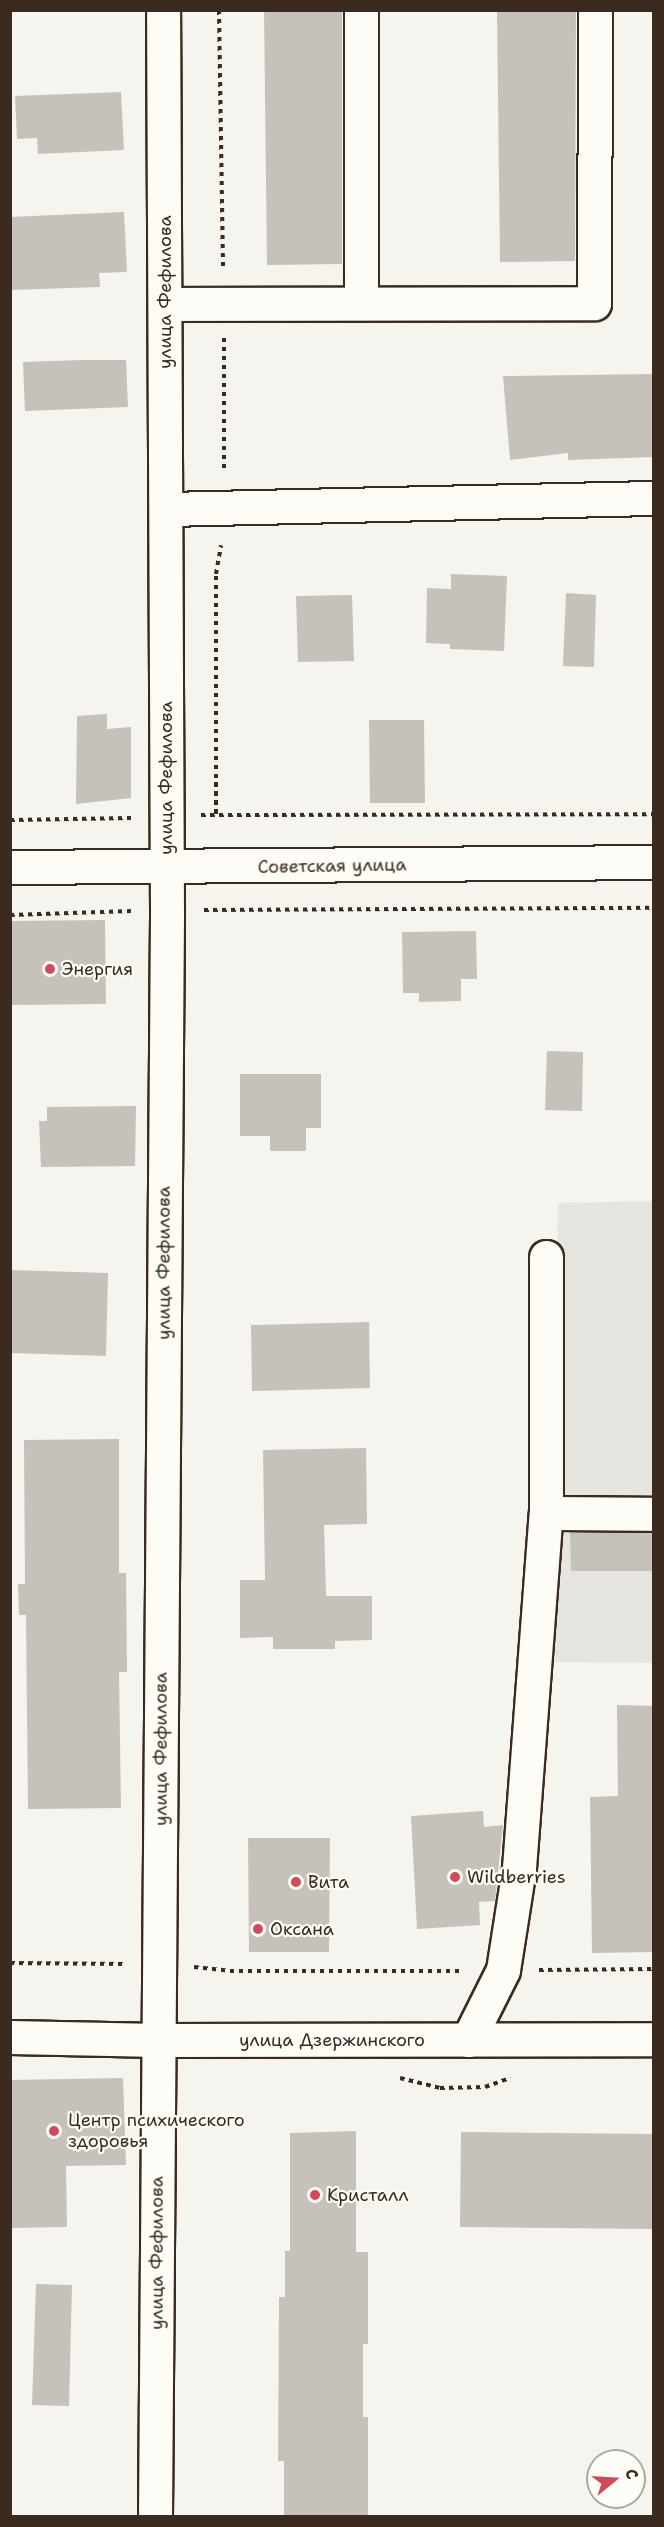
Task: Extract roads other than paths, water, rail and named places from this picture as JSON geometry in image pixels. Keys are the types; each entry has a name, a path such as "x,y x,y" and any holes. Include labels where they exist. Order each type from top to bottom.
{"street":[{"name":"улица Фефилова","path":"155,2517 167,910 163,10"},
{"path":"361,10 361,303"},
{"path":"165,304 594,303 595,10"},
{"path":"167,509 654,498"},
{"name":"Советская улица","path":"10,867 167,868 654,862"},
{"path":"468,2040 503,1970 519,1868 546,1513 546,1257"},
{"path":"546,1513 654,1514"},
{"name":"улица Дзержинского","path":"10,2037 159,2040 654,2039"}],"place":[{"name":"Энергия","path":"50,969"},
{"name":"Wildberries","path":"455,1877"},
{"name":"Вита","path":"296,1882"},
{"name":"Оксана","path":"258,1929"},
{"name":"Центр психического здоровья","path":"54,2131"},
{"name":"Кристалл","path":"315,2195"}]}
